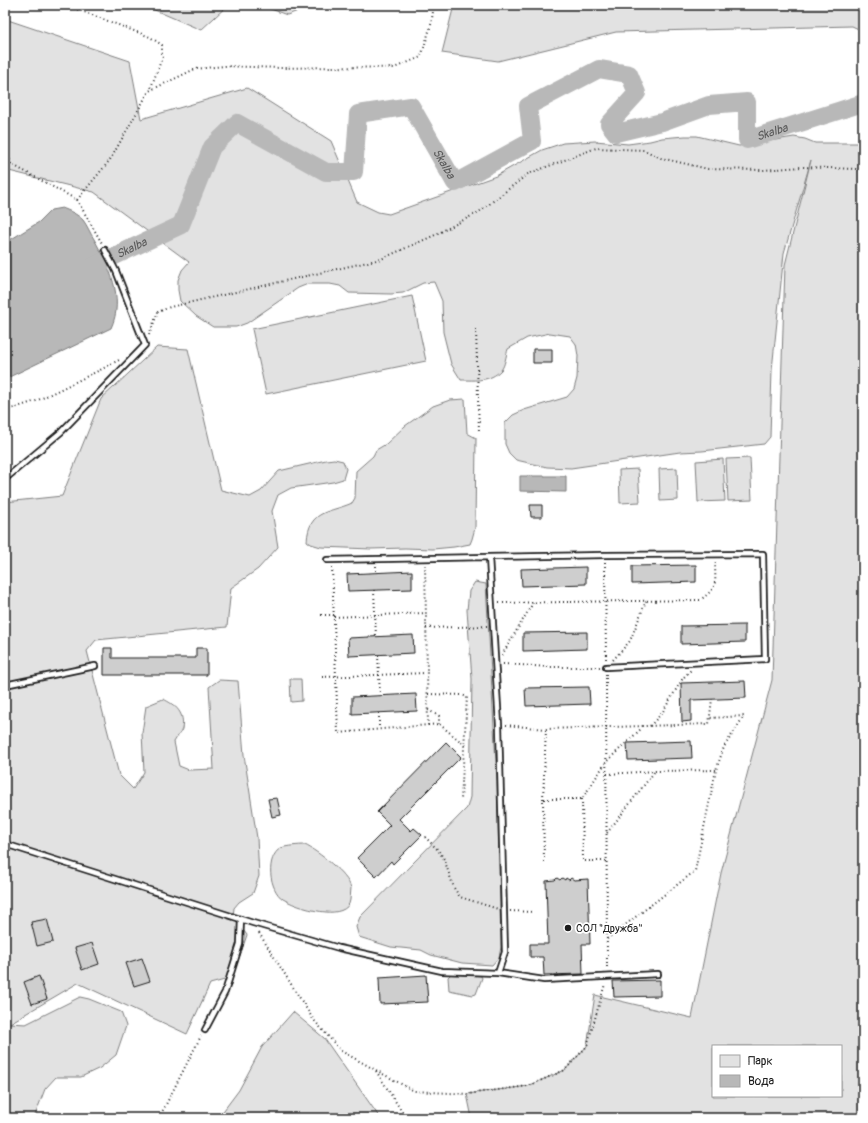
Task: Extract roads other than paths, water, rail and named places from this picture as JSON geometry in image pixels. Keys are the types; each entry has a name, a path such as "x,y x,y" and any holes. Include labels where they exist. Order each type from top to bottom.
{"lane":[{"path":"5,479 61,432 146,345 116,271 105,250"},
{"path":"329,560 763,554 765,659 606,667"},
{"path":"489,557 499,725 505,952 498,973"},
{"path":"5,685 95,666"},
{"path":"5,844 241,919 339,948 442,971 498,973 544,980 658,974"},
{"path":"204,1030 225,992 240,944 241,919"}],"water":[{"path":"62,208 83,220 105,260 110,271 116,294 115,317 111,328 5,379 5,243 39,222 51,210"},
{"path":"520,476 566,476 566,492 520,491"}],"waterway":[{"name":"Skalba","path":"90,268 181,225 212,147 237,123 326,172 354,172 358,114 411,106 455,183 532,141 528,106 599,69 629,74 637,93 609,124 616,133 662,122 709,105 747,102 747,140 863,103"}],"place":[{"name":"СОЛ \"Дружба\"","path":"568,928"}]}
